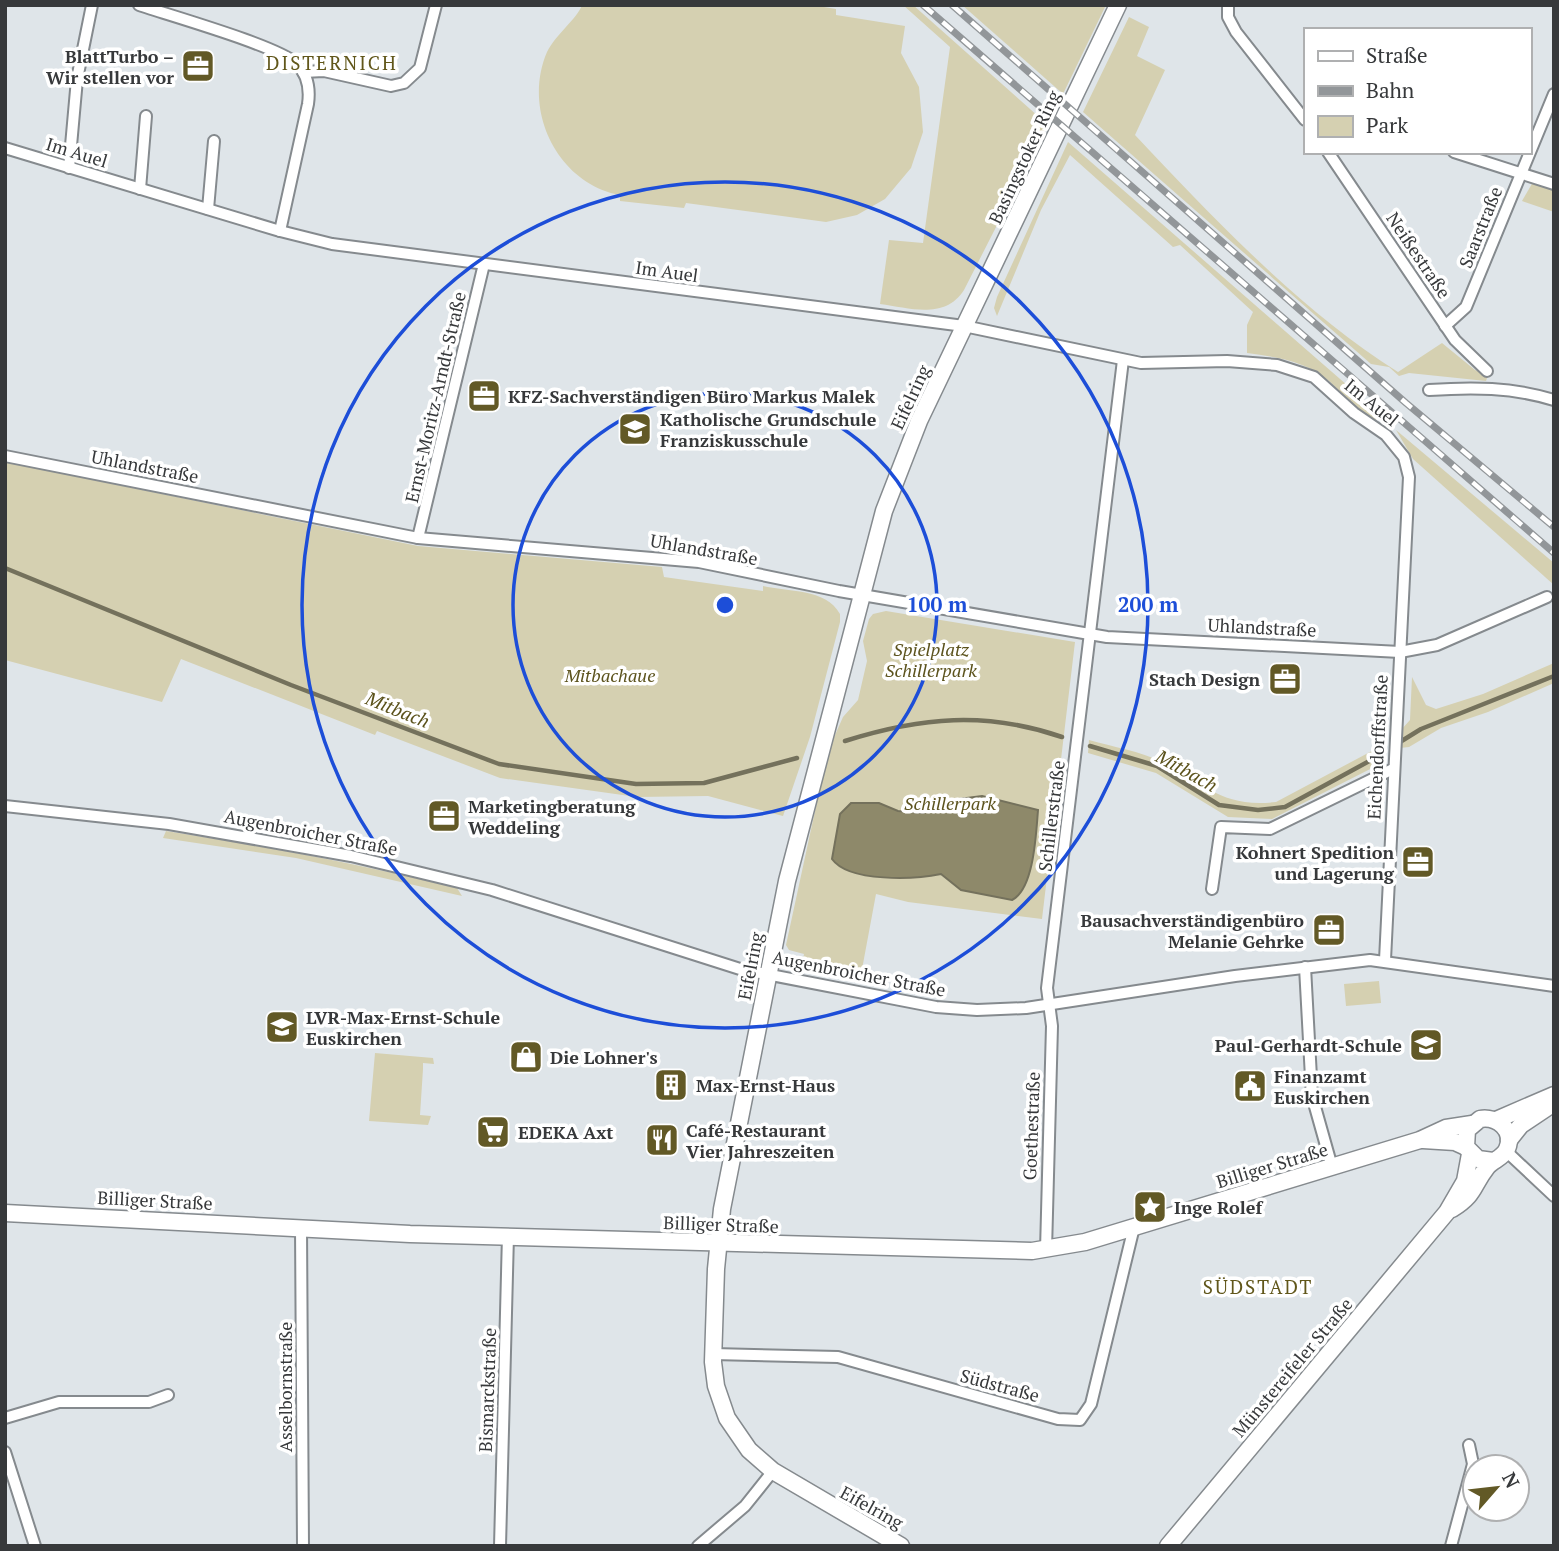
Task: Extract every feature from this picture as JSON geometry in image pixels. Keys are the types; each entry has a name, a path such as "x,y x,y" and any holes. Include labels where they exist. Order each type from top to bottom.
{"street":[{"path":"69,167 77,79 92,5"},
{"path":"139,5 284,55 303,72 308,87 308,104 281,232"},
{"path":"303,72 324,71 391,86 404,83 420,68 436,5"},
{"name":"Basingstoker Ring","path":"964,326 1118,5"},
{"path":"1228,5 1228,18 1236,32 1301,109"},
{"name":"Saarstraße","path":"1531,148 1554,94"},
{"path":"140,189 146,116"},
{"path":"208,209 214,141"},
{"name":"Im Auel","path":"5,148 281,232 357,248 964,326 1122,360 1158,364 1247,362 1298,370 1314,377 1354,413 1393,441 1404,457 1409,477 1400,652"},
{"name":"Neißestraße","path":"1329,154 1463,351 1487,371"},
{"path":"1460,154 1554,184"},
{"name":"Saarstraße","path":"1445,326 1466,307 1528,154"},
{"name":"Ernst-Moritz-Arndt-Straße","path":"418,538 484,264"},
{"name":"Eifelring","path":"901,1546 773,1471 749,1450 727,1418 716,1386 713,1354 718,1245 768,974 797,839 860,594 903,459 964,326"},
{"path":"1090,633 1122,360"},
{"path":"1429,390 1483,387 1522,391 1554,400"},
{"name":"Uhlandstraße","path":"5,456 418,538 699,562 860,594 1107,637 1400,652"},
{"name":"Eichendorffstraße","path":"1385,960 1400,652 1437,645 1547,597"},
{"name":"Schillerstraße","path":"1048,1004 1047,988 1090,633"},
{"path":"1212,889 1221,827 1261,830 1276,827 1393,769"},
{"name":"Augenbroicher Straße","path":"5,806 157,822 351,856 492,890 635,938 740,969 959,1009 1007,1009 1305,967 1385,960 1554,986"},
{"path":"1305,967 1312,1096 1332,1167"},
{"name":"Goethestraße","path":"1046,1250 1052,1026 1048,1004"},
{"path":"1496,1120 1554,1095"},
{"name":"Münstereifeler Straße","path":"1447,1212 1475,1190 1523,1123 1554,1103"},
{"path":"1485,1118 1496,1120 1505,1128 1502,1151 1482,1161 1468,1150 1466,1135 1472,1124 1485,1118"},
{"name":"Billiger Straße","path":"5,1213 718,1245 994,1252 1046,1250 1134,1227 1332,1167 1420,1140 1446,1128 1472,1124"},
{"name":"Billiger Straße","path":"1420,1140 1455,1142 1468,1150"},
{"name":"Münstereifeler Straße","path":"1168,1546 1447,1212 1465,1181 1468,1150"},
{"path":"1502,1151 1554,1196"},
{"name":"Asselbornstraße","path":"301,1227 303,1546"},
{"name":"Südstraße","path":"713,1354 838,1357 1058,1419 1080,1420 1091,1404 1134,1227"},
{"name":"Bismarckstraße","path":"500,1546 508,1235"},
{"path":"5,1418 59,1402 149,1402 168,1395"},
{"path":"1451,1546 1472,1464 1469,1445"},
{"path":"5,1452 35,1546"},
{"path":"698,1546 745,1506 773,1471"}],"green space":[{"path":"582,5 812,5 836,9 836,15 905,26 901,53 919,87 923,132 911,168 885,199 857,215 826,222 686,203 684,208 620,201 620,195 598,188 578,176 550,141 542,120 540,74 547,52"},
{"path":"903,5 913,5 1048,125 964,290 956,299 937,309 880,304 889,240 923,243 950,47"},
{"path":"962,5 1106,5 1063,94"},
{"path":"1129,17 1149,27 1137,56 1165,70 1135,135 1196,199 1292,292 1398,372 1442,343 1475,370 1488,375 1486,381 1409,373 1399,376 1389,367 1371,364 1083,112"},
{"path":"1068,142 1386,419 1378,420 1363,413 1329,381 1301,364 1247,353 1247,325 1253,312 1180,245 1173,247 1070,155 1041,210 997,316 994,308 997,297"},
{"path":"1533,182 1554,189 1554,212 1522,201"},
{"path":"1396,430 1554,563 1554,585 1413,459"},
{"name":"Mitbachaue","path":"5,462 418,546 662,567 664,577 763,591 763,586 816,595 834,606 840,614 840,622 810,737 783,816 708,796 637,797 500,778 377,731 375,735 181,659 162,702 5,660"},
{"name":"Schillerpark","path":"886,611 1075,642 1042,919 908,902 876,894 860,980 801,969 804,954 789,950 786,945 828,751 843,717 858,700 867,661 863,641 869,619 873,614"},
{"path":"1554,663 1554,683 1488,712 1441,728 1409,747 1400,748 1401,730 1410,720 1412,677 1426,705 1436,709 1483,694"},
{"path":"1089,740 1154,758 1227,798 1257,803 1276,802 1385,744 1384,762 1272,819 1228,817 1156,773 1088,753"},
{"path":"166,831 385,871 457,888 462,896 296,858 163,838"},
{"path":"1379,981 1381,1003 1346,1006 1344,984"},
{"path":"375,1053 433,1058 434,1064 423,1063 420,1115 431,1116 428,1125 369,1121"}],"shaded area":[{"path":"982,796 1038,810 1035,846 1029,873 1025,885 1012,900 961,890 941,874 900,878 867,876 841,867 832,859 840,814 851,803 879,803 898,811 923,813 959,799"}],"waterway":[{"name":"Mitbach","path":"5,568 291,685 499,764 636,784 704,783 797,758"},
{"name":"Mitbach","path":"1400,742 1421,729 1554,676"},
{"name":"Mitbach","path":"845,741 900,727 954,720 1007,723 1062,737"},
{"name":"Mitbach","path":"1090,746 1157,766 1219,805 1258,810 1285,807 1384,753"}],"railway":[{"path":"923,5 1554,553"},
{"path":"952,5 1406,403 1554,527"}],"place":[{"name":"BlattTurbo – Wir stellen vor","path":"198,66"},
{"name":"KFZ-Sachverständigen Büro Markus Malek","path":"484,396"},
{"name":"Katholische Grundschule Franziskusschule","path":"635,429"},
{"name":"Stach Design","path":"1285,679"},
{"name":"Marketingberatung Weddeling","path":"444,816"},
{"name":"Kohnert Spedition und Lagerung","path":"1418,862"},
{"name":"Bausachverständigenbüro Melanie Gehrke","path":"1329,930"},
{"name":"LVR-Max-Ernst-Schule Euskirchen","path":"282,1027"},
{"name":"Paul-Gerhardt-Schule","path":"1426,1045"},
{"name":"Die Lohner's","path":"526,1057"},
{"name":"Max-Ernst-Haus","path":"671,1085"},
{"name":"Finanzamt Euskirchen","path":"1250,1086"},
{"name":"EDEKA Axt","path":"493,1132"},
{"name":"Café-Restaurant Vier Jahreszeiten","path":"662,1140"},
{"name":"Inge Rolef","path":"1150,1207"}],"district":[{"name":"DISTERNICH","path":"332,62"},
{"name":"SÜDSTADT","path":"1258,1286"}],"park label":[{"name":"Spielplatz Schillerpark","path":"931,659"}]}
